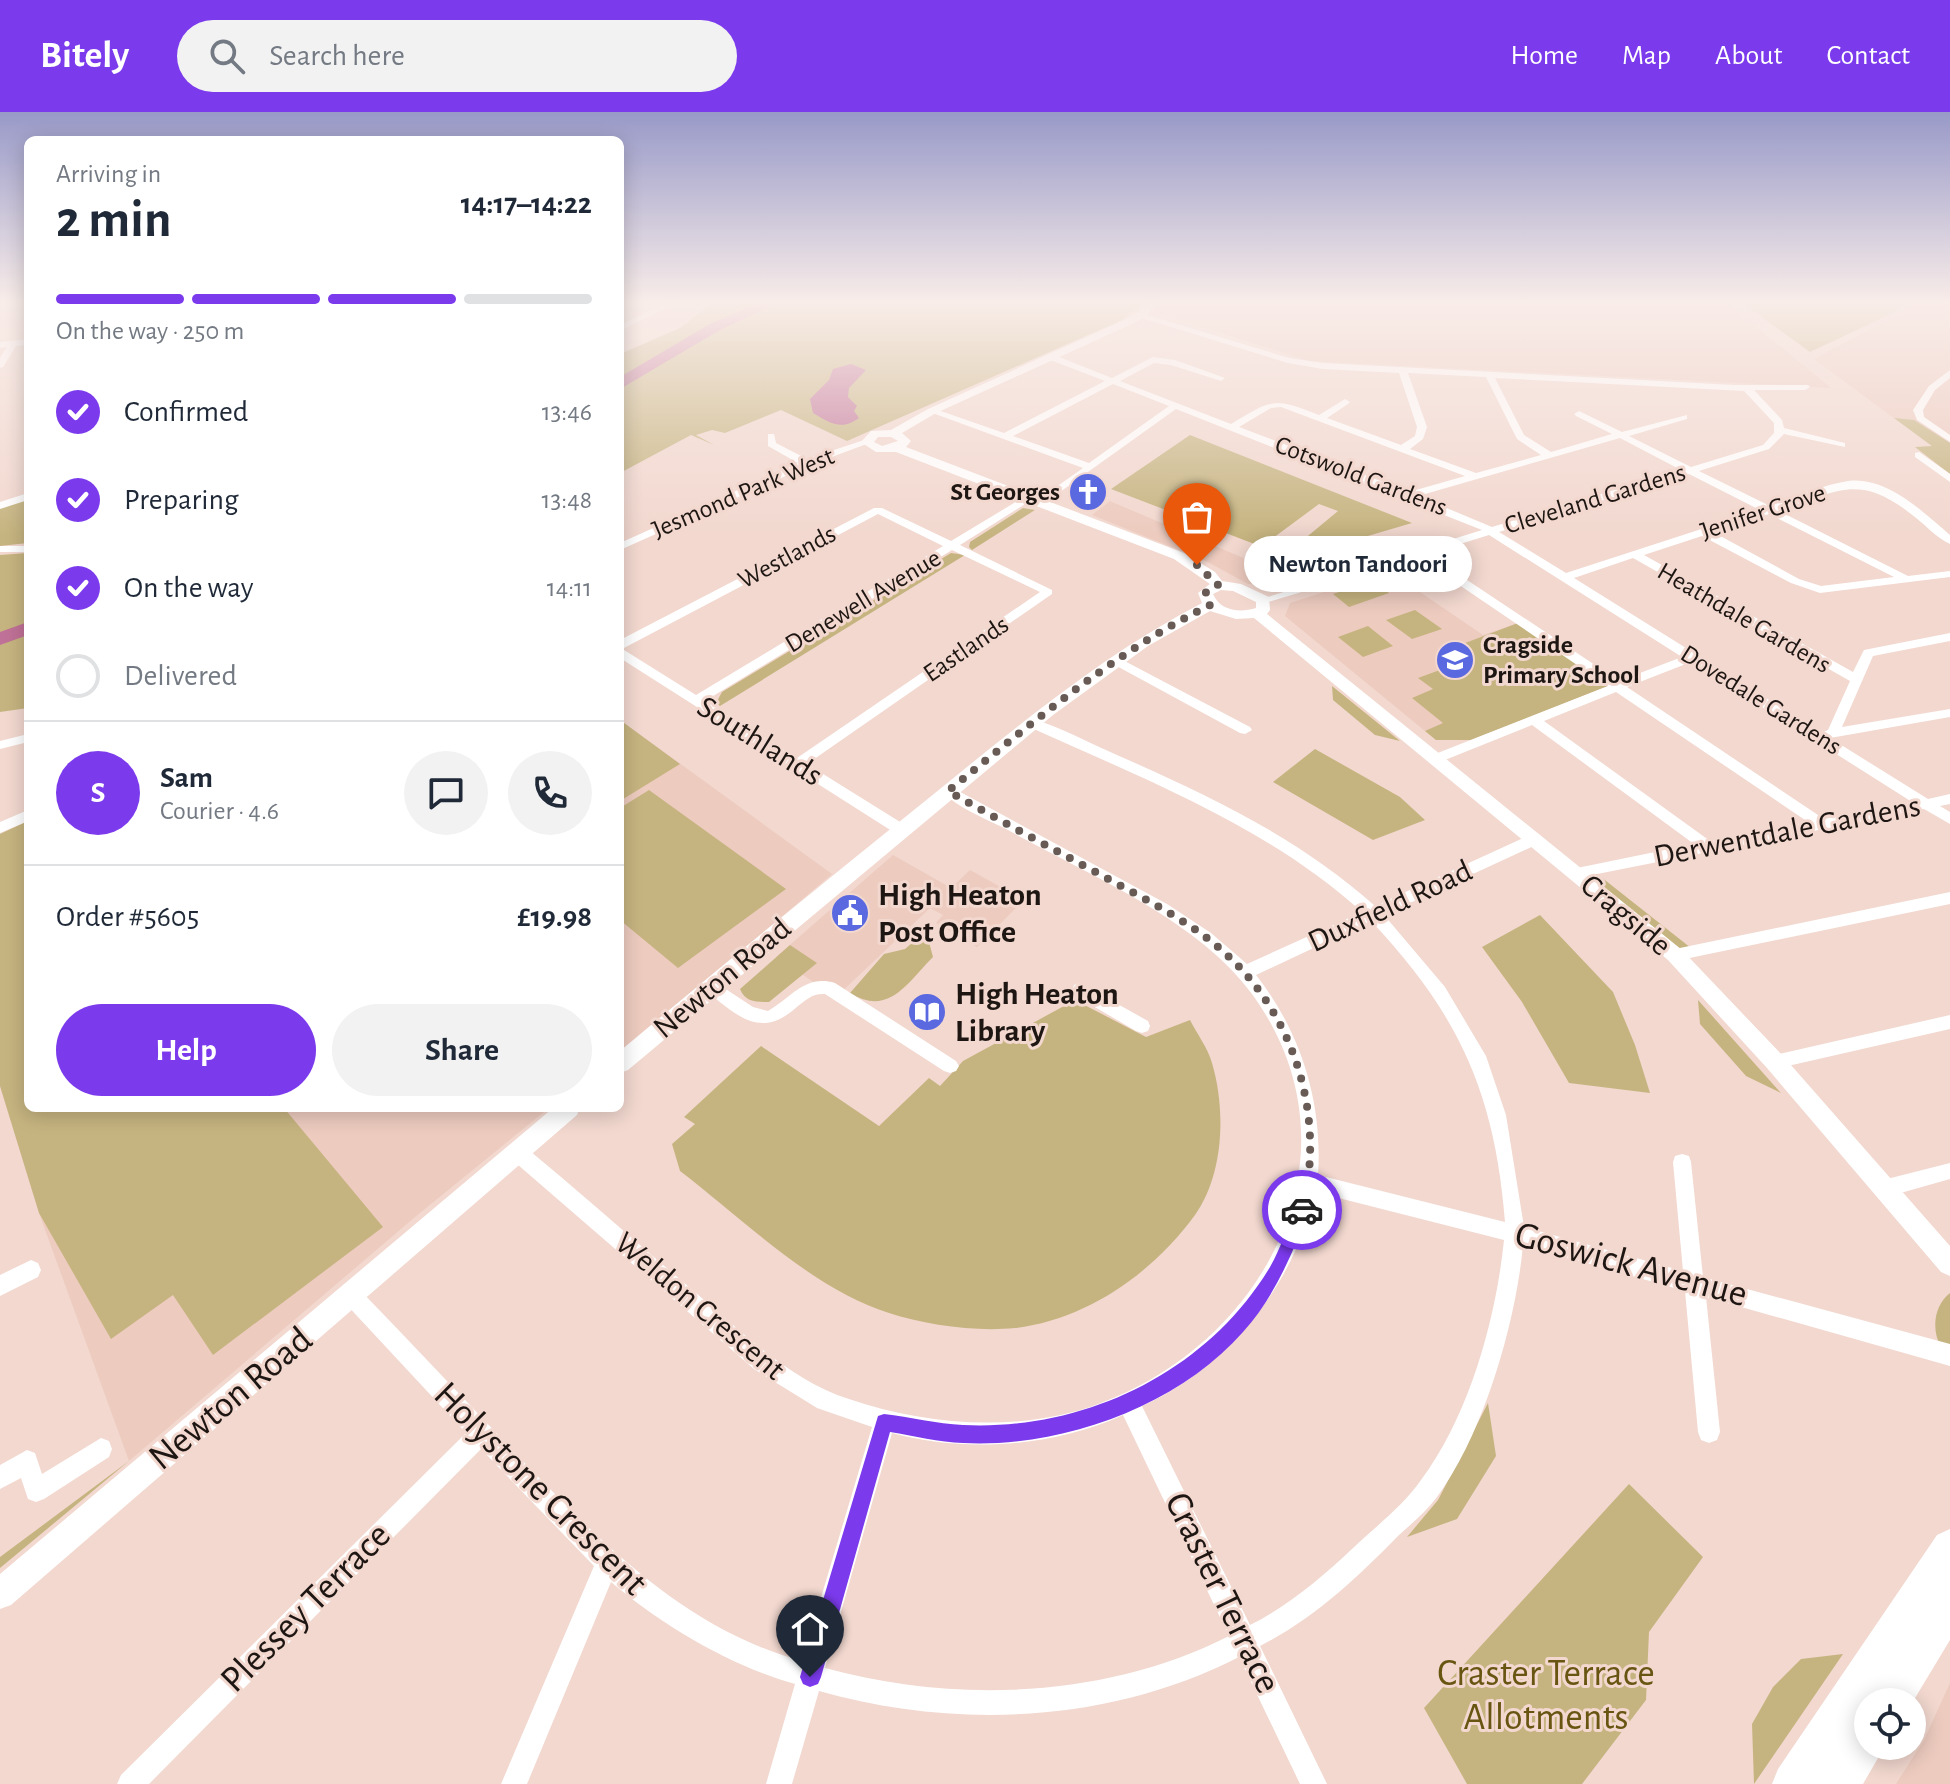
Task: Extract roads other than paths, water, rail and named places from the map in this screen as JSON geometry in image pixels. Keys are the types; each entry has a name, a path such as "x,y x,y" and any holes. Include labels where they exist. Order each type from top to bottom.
{"main road":[{"path":"1793,1784 1950,1548"},
{"path":"1898,1688 1950,1604"},
{"path":"1838,1784 1854,1759"}],"street":[{"path":"1002,379 932,411 894,433 875,434 867,442 875,449 897,448 1179,556 1210,575 1218,585"},
{"path":"1404,448 1420,437 1422,427 1406,379"},
{"path":"1491,379 1520,437 1550,456"},
{"path":"1569,379 1747,388 1805,387"},
{"path":"1943,379 1932,388 1918,410 1920,418 1950,439"},
{"path":"1004,437 1111,380"},
{"name":"Cotswold Gardens","path":"1111,380 1411,495 1490,530"},
{"path":"1747,388 1774,413 1781,430 1842,445"},
{"path":"1322,417 1345,402"},
{"path":"1234,426 1275,404 1322,417 1476,477"},
{"name":"Denewell Avenue","path":"696,701 1034,502 1176,405"},
{"path":"932,411 1087,466"},
{"path":"1579,414 1906,579"},
{"path":"1411,495 1684,417"},
{"name":"Cleveland Gardens","path":"1261,606 1490,530 1766,447 1775,441 1781,430"},
{"path":"894,433 905,441 897,448"},
{"path":"771,436 771,444 806,463"},
{"name":"Jesmond Park West","path":"624,545 806,463 867,442"},
{"path":"1919,455 1950,479"},
{"name":"Jenifer Grove","path":"1565,577 1845,485 1863,485 1894,495 1950,541"},
{"path":"0,506 24,497"},
{"name":"Westlands","path":"624,643 878,510 954,547"},
{"name":"Dovedale Gardens","path":"1490,530 1692,657 1826,735 1950,819"},
{"path":"1704,532 1795,581 1820,590 1950,574"},
{"name":"Eastlands","path":"797,764 1048,592 954,547"},
{"path":"2,549 24,549"},
{"path":"1420,553 1821,824"},
{"name":"Heathdale Gardens","path":"1634,554 1856,679"},
{"path":"1218,585 1236,587 1261,606 1239,616 1210,605 1205,593 1218,585"},
{"name":"Newton Road","path":"624,1061 900,829 1032,723 1172,624 1210,605"},
{"name":"Cragside","path":"1261,606 1435,759 1675,955 1775,1062 1950,1264"},
{"path":"1826,735 1871,651 1950,637"},
{"name":"Southlands","path":"624,656 900,829"},
{"path":"1435,759 1692,657"},
{"path":"1117,661 1245,730"},
{"path":"1826,735 1950,713"},
{"path":"1534,720 1708,847"},
{"name":"Holystone Crescent","path":"352,1296 606,1566 674,1617 759,1659 810,1677 865,1692 912,1699 1011,1702 1074,1695 1150,1678 1246,1642 1276,1625 1344,1575 1428,1490 1477,1397 1501,1317 1515,1234 1505,1153 1486,1077 1419,963 1374,913 1322,868 1266,832 1032,723"},
{"path":"0,745 24,739"},
{"name":"Weldon Crescent","path":"517,1152 774,1371 822,1399 884,1422 924,1430 994,1435 1062,1424 1129,1403 1185,1372 1238,1326 1276,1271 1297,1225 1310,1182 1312,1148 1304,1086 1277,1020 1244,973 1181,919 948,791"},
{"name":"Derwentdale Gardens","path":"1577,873 1950,799"},
{"path":"0,828 24,817"},
{"name":"Duxfield Road","path":"1244,973 1535,839"},
{"path":"1675,955 1950,898"},
{"path":"712,986 755,1017 765,1018 776,1013 805,988 818,984 829,988 950,1066"},
{"path":"1080,990 1142,1026"},
{"path":"1775,1062 1950,1022"},
{"name":"Newton Road","path":"0,1594 564,1112"},
{"path":"1682,1162 1709,1432"},
{"path":"1883,1189 1950,1171"},
{"name":"Goswick Avenue","path":"1310,1182 1693,1282 1950,1355"},
{"path":"0,1286 31,1270"},
{"name":"Craster Terrace","path":"1129,1403 1314,1784"},
{"path":"779,1784 884,1422"},
{"name":"Plessey Terrace","path":"130,1784 481,1433"},
{"path":"0,1478 27,1461 36,1491 101,1449"},
{"path":"514,1784 606,1566"}],"waterway":[{"path":"624,382 628,379"},
{"path":"0,639 24,630"}],"place":[{"name":"St Georges","path":"1088,492"},
{"name":"Newton Tandoori","path":"1197,565"},
{"name":"Cragside Primary School","path":"1455,660"},
{"name":"High Heaton Post Office","path":"850,913"},
{"name":"High Heaton Library","path":"927,1012"}],"park label":[{"name":"Craster Terrace Allotments","path":"1546,1696"}]}
